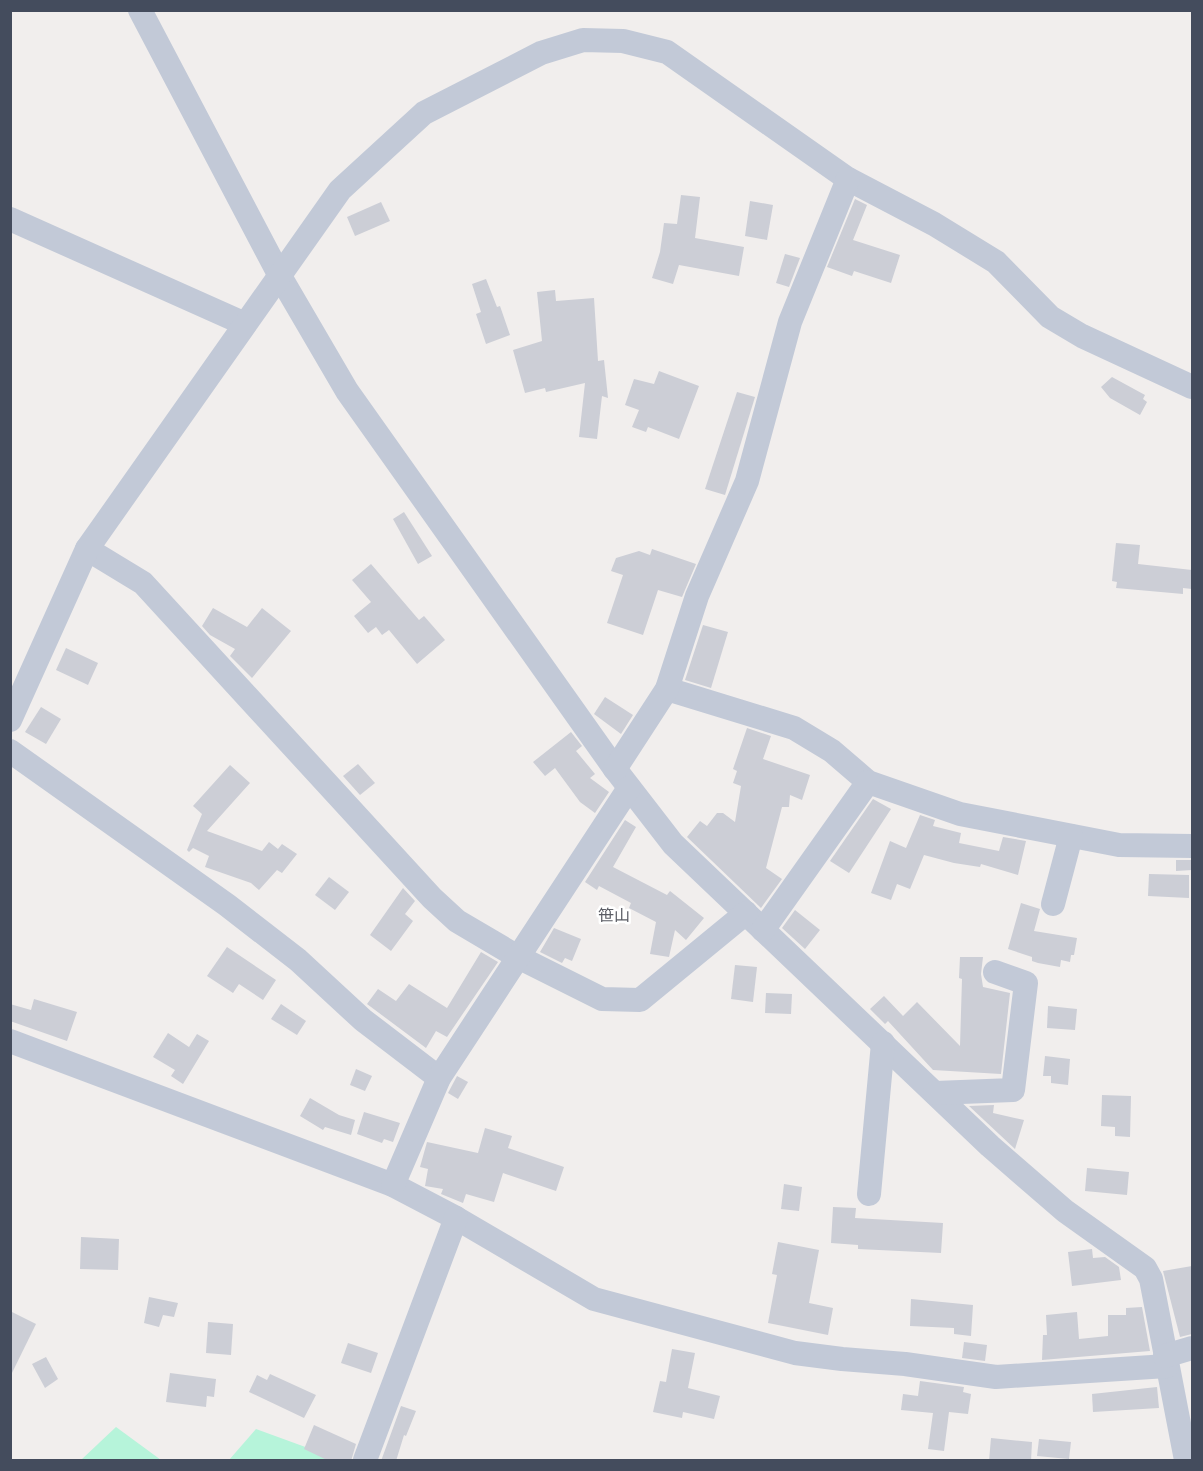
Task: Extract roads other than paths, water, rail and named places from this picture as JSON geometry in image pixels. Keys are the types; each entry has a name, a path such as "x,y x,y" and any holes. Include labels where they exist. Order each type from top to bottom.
{"street":[{"path":"140,10 281,278 347,391 622,779 673,844 990,1146 1065,1211 1145,1268 1150,1279 1186,1461"},
{"path":"10,720 87,549 245,324 281,278 340,190 424,113 541,53 583,40 623,41 667,52 848,179 934,224 996,262 1050,318 1082,336 1192,387"},
{"path":"393,1185 439,1078 518,957 622,779 667,689 697,597 747,481 790,322 848,179"},
{"path":"10,219 245,324"},
{"path":"87,549 143,583 432,898 457,921 518,957 602,999 640,1000 746,913"},
{"path":"667,689 794,728 832,751 868,782 960,814 1119,845 1192,846"},
{"path":"10,751 227,905 298,960 363,1020 439,1078"},
{"path":"764,930 868,782"},
{"path":"1053,904 1071,836"},
{"path":"935,1093 1013,1090 1026,983 995,972"},
{"path":"10,1041 393,1185 456,1218 594,1299 795,1353 905,1364 996,1377 1166,1361 1192,1348"},
{"path":"869,1194 883,1043"},
{"path":"365,1461 456,1218"}],"district":[{"name":"笹山","path":"614,915"}]}
